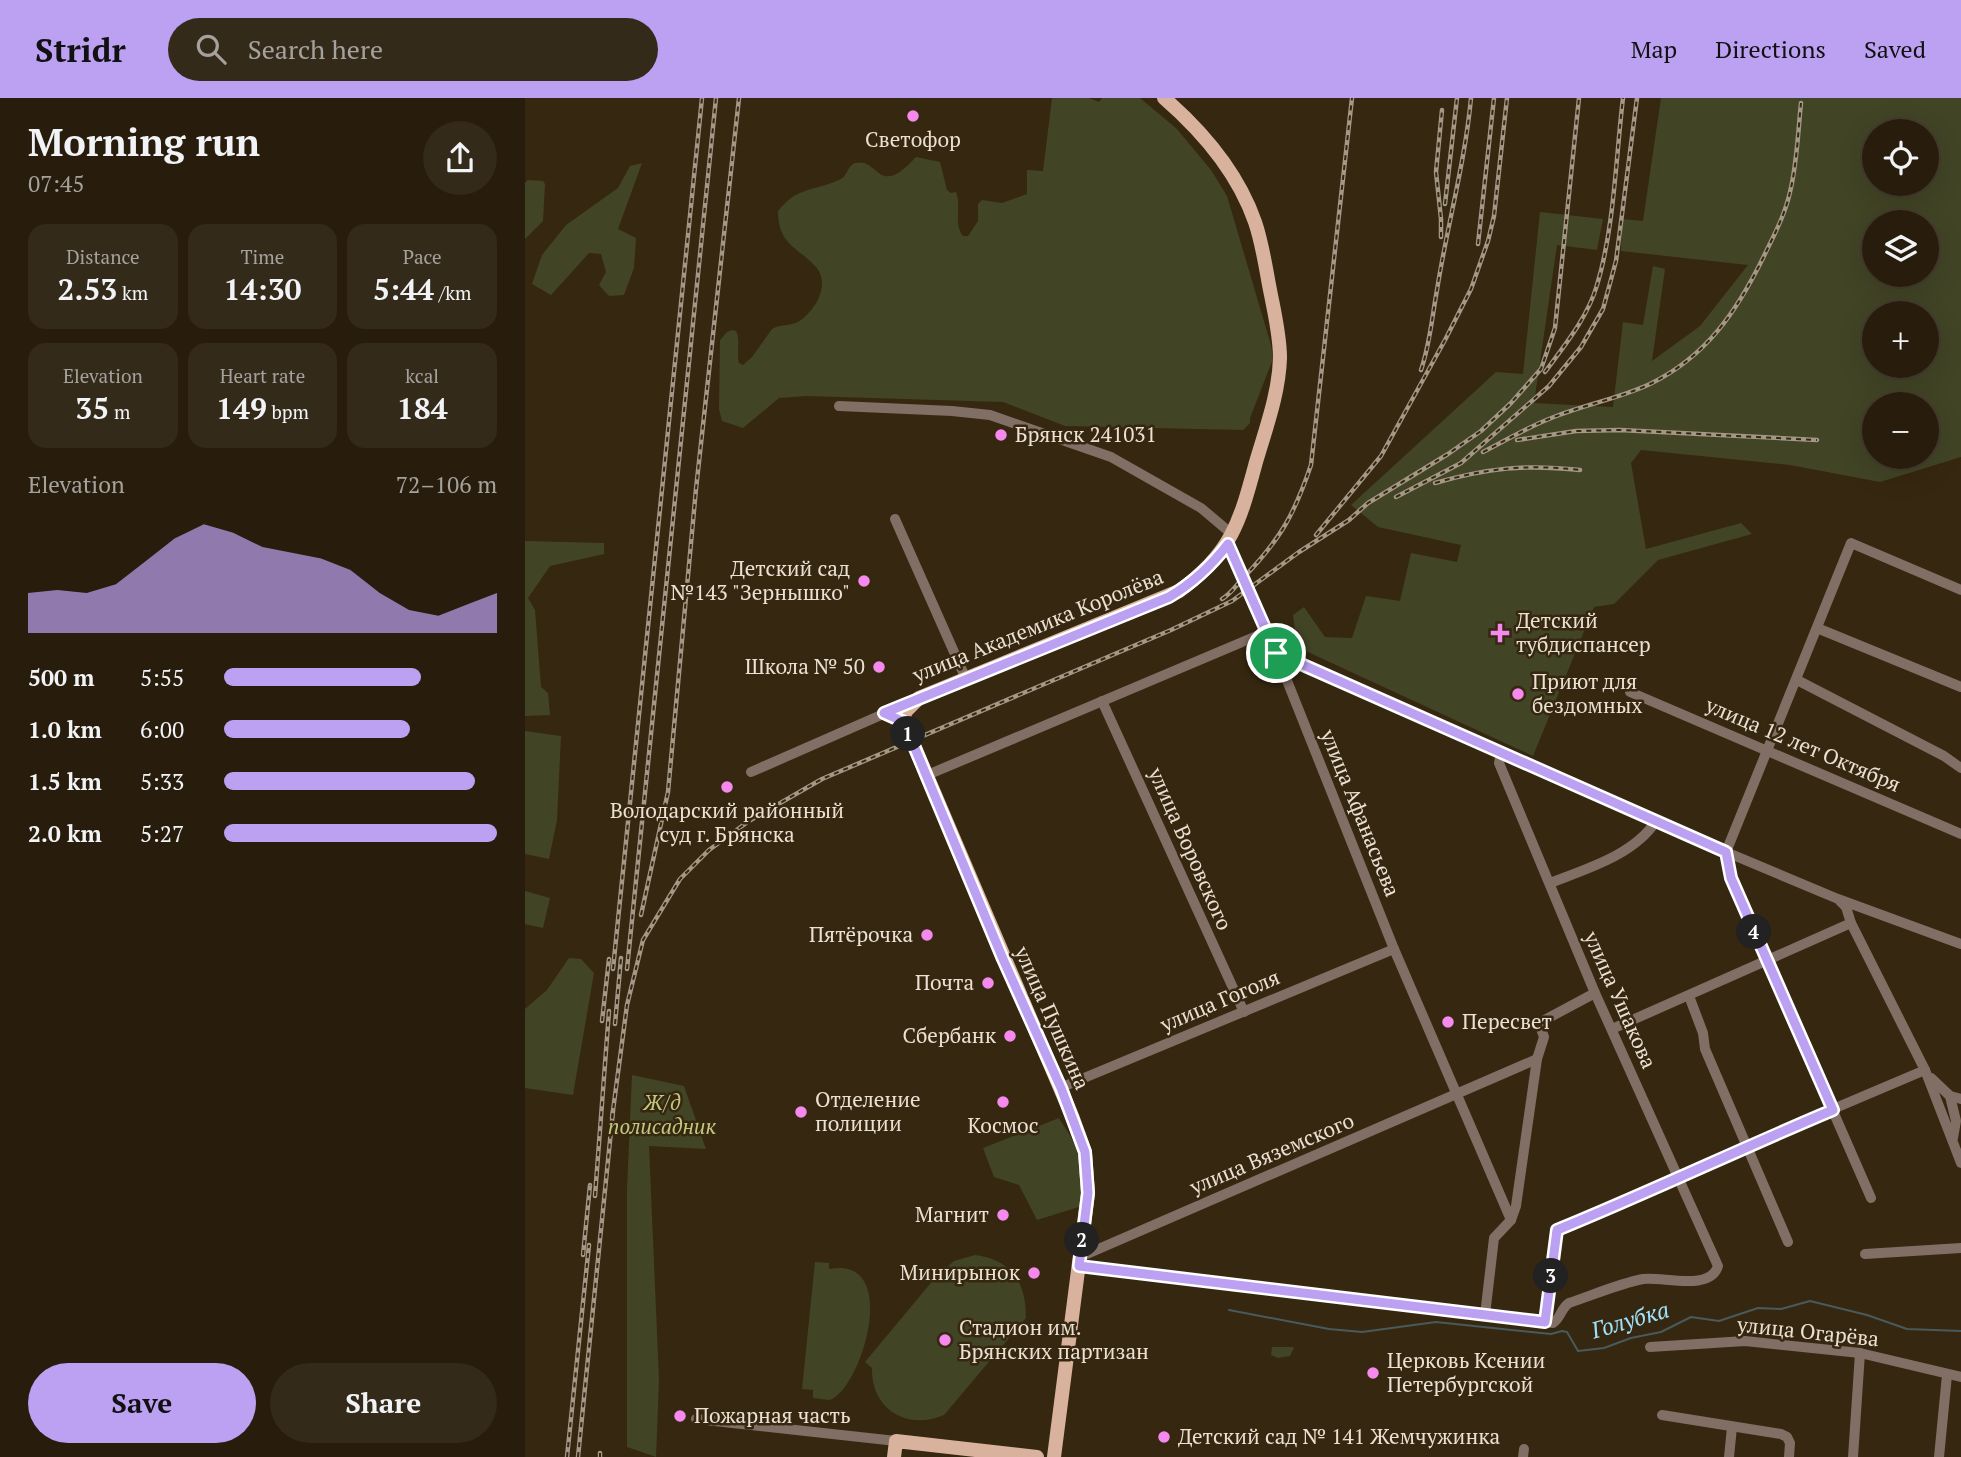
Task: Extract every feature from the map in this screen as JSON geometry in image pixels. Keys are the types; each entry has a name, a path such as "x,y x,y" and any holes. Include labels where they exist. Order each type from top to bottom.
{"main road":[{"name":"улица Академика Королёва","path":"919,698 1169,597 1213,563 1231,539 1242,514 1272,407 1280,357 1278,331 1255,221 1245,200 1226,166 1202,134 1164,98"},
{"path":"904,722 905,712 919,698"},
{"name":"улица Пушкина","path":"904,722 1061,1088 1085,1152 1088,1193 1055,1457"},
{"path":"894,1457 896,1441 1037,1457"}],"street":[{"path":"839,406 990,415 1111,457 1201,508 1231,539"},
{"path":"895,519 966,679"},
{"name":"улица Афанасьева","path":"1231,539 1394,949 1511,1220"},
{"path":"1871,1198 1731,878 1726,852 1851,543 1961,590"},
{"path":"1817,628 1961,687"},
{"path":"925,776 1266,632"},
{"path":"1276,653 1726,852 1838,899 1961,944"},
{"path":"1797,680 1944,756 1961,768"},
{"name":"улица 12 лет Октября","path":"1630,692 1961,834"},
{"name":"улица Академика Королёва","path":"751,772 919,698"},
{"name":"улица Воровского","path":"1102,701 1244,1012"},
{"path":"884,713 904,722"},
{"name":"улица Ушакова","path":"1501,753 1499,763 1595,993 1715,1259 1717,1270 1709,1278 1697,1280 1665,1281 1646,1278 1634,1281 1569,1303 1564,1306 1556,1321 1545,1322"},
{"path":"1550,883 1600,863 1637,842 1649,832 1656,821"},
{"path":"1838,899 1846,907 1851,923 1925,1070 1961,1163"},
{"path":"1612,1030 1851,923"},
{"name":"улица Гоголя","path":"1061,1088 1394,949"},
{"path":"1485,1315 1494,1238 1511,1220 1516,1206 1537,1059 1544,1037 1539,1023 1595,993"},
{"path":"1689,996 1703,1033 1705,1049 1788,1241"},
{"name":"улица Вяземского","path":"1079,1261 1537,1059"},
{"path":"1925,1070 1938,1087 1956,1097 1956,1121 1952,1141"},
{"path":"1079,1261 1545,1322 1557,1230 1925,1070"},
{"path":"1865,1254 1961,1248"},
{"name":"улица Огарёва","path":"1650,1347 1745,1341 1860,1353 1961,1377"},
{"path":"1853,1457 1860,1353"},
{"path":"1939,1457 1947,1375"},
{"path":"1662,1415 1787,1437 1790,1443 1789,1457"},
{"path":"696,1419 896,1441"},
{"path":"1729,1457 1732,1427"}],"green space":[{"path":"1052,98 1089,98 1099,102 1102,98 1140,98 1177,129 1211,170 1227,196 1273,359 1250,423 1243,430 1065,426 1003,402 806,396 779,398 743,428 722,421 719,409 720,340 727,332 736,331 739,363 743,365 772,329 798,322 810,312 819,297 822,281 816,267 790,244 781,231 778,211 786,203 800,193 841,179 855,163 863,163 886,176 894,175 916,157 940,162 947,190 956,192 960,231 963,236 968,236 978,221 978,204 982,200 1002,203 1027,194 1027,170 1043,171"},
{"path":"1661,98 1961,98 1961,457 1939,464 1939,392 1862,392 1862,469 1922,469 1880,482 1790,465 1641,450 1631,463 1646,549 1741,523 1752,534 1658,560 1614,604 1594,607 1533,756 1297,647 1293,615 1304,607 1325,637 1352,638 1366,596 1400,601 1411,553 1457,562 1461,545 1378,527 1351,505 1496,372 1523,374 1540,212 1603,219 1597,250 1557,245 1534,403 1613,407 1623,322 1643,325 1653,266 1665,269 1652,361 1700,326 1748,265 1621,251 1622,219 1643,221"},
{"path":"642,163 618,229 636,238 634,268 624,295 609,296 599,285 606,272 601,254 589,253 551,295 532,284 542,255 566,225 618,188 630,166"},
{"path":"528,180 543,181 545,184 543,221 525,239 525,183"},
{"path":"525,541 604,543 604,554 550,566 528,598 535,610 541,687 548,693 550,715 525,716"},
{"path":"525,731 561,736 557,820 549,859 525,854"},
{"path":"525,891 550,898 543,928 525,924"},
{"path":"569,958 581,959 594,973 573,1095 525,1088 525,1009 547,990"},
{"name":"Ж/д полисадник","path":"632,1075 684,1086 706,1149 649,1146 659,1380 656,1457 627,1447 627,1189"},
{"path":"1059,1118 1073,1140 1078,1155 1082,1177 1081,1200 1079,1207 1037,1220 1019,1185 994,1177 983,1148"},
{"name":"Стадион им. Брянских партизан","path":"975,1255 999,1262 1014,1275 1023,1294 1026,1318 944,1415 917,1420 894,1413 878,1395 872,1368 865,1362 945,1266"},
{"path":"815,1262 829,1263 829,1269 851,1270 864,1282 870,1301 869,1325 863,1350 854,1372 842,1390 830,1400 813,1398 813,1390 802,1389"},
{"path":"1272,1347 1294,1348 1290,1356 1278,1358 1271,1355"}],"waterway":[{"name":"Голубка","path":"1229,1310 1329,1329 1362,1332 1436,1322 1551,1334 1562,1331 1567,1332 1578,1351 1604,1348 1631,1338 1661,1332 1691,1317 1719,1321 1758,1308 1781,1309 1810,1301 1867,1315 1907,1329 1961,1331"}],"railway":[{"path":"613,969 702,98"},
{"path":"627,969 716,98"},
{"path":"641,915 668,792 696,489 739,98"},
{"path":"1222,599 1257,562 1285,525 1299,498 1311,465 1352,98"},
{"path":"1445,204 1457,98"},
{"path":"1421,370 1429,340 1471,98"},
{"path":"1478,244 1494,98"},
{"path":"1316,535 1381,456 1471,289 1494,216 1507,98"},
{"path":"612,1118 627,1005 643,940 680,879 709,850 749,821 822,779 1171,630 1232,601 1299,552 1349,520 1368,503 1481,431 1511,403 1541,369 1555,328 1579,98"},
{"path":"1545,372 1582,320 1593,297 1603,264 1611,217 1623,98"},
{"path":"1396,497 1461,463 1549,386 1581,347 1603,309 1616,261 1637,98"},
{"path":"1483,452 1549,419 1650,384 1670,373 1704,346 1743,295 1785,209 1794,170 1801,103"},
{"path":"1441,237 1436,172 1442,110"},
{"path":"1517,440 1576,431 1620,430 1817,440"},
{"path":"1435,483 1507,469 1542,467 1580,470"},
{"path":"615,1024 621,958"},
{"path":"602,1021 609,959"},
{"path":"595,1196 609,1011"},
{"path":"578,1457 613,1111"},
{"path":"583,1255 590,1185"},
{"path":"567,1457 589,1245"}],"place":[{"name":"Светофор","path":"913,116"},
{"name":"Брянск 241031","path":"1001,435"},
{"name":"Детский сад №143 \"Зернышко\"","path":"864,581"},
{"name":"Детский тубдиспансер","path":"1500,633"},
{"name":"Школа № 50","path":"879,667"},
{"name":"Приют для бездомных","path":"1518,694"},
{"name":"Володарский районный суд г. Брянска","path":"727,787"},
{"name":"Пятёрочка","path":"927,935"},
{"name":"Почта","path":"988,983"},
{"name":"Пересвет","path":"1448,1022"},
{"name":"Сбербанк","path":"1010,1036"},
{"name":"Космос","path":"1003,1102"},
{"name":"Отделение полиции","path":"801,1112"},
{"name":"Магнит","path":"1003,1215"},
{"name":"Минирынок","path":"1034,1273"},
{"name":"Стадион им. Брянских партизан","path":"945,1340"},
{"name":"Церковь Ксении Петербургской","path":"1373,1373"},
{"name":"Пожарная часть","path":"680,1416"},
{"name":"Детский сад № 141 Жемчужинка","path":"1164,1437"}],"route":[{"path":"1228,544 1276,653 1726,852 1731,878 1833,1110 1557,1230 1545,1322 1079,1266 1088,1193 1085,1152 1061,1088 1003,959 904,722 884,713 1169,597 1213,563 1228,544"}]}
